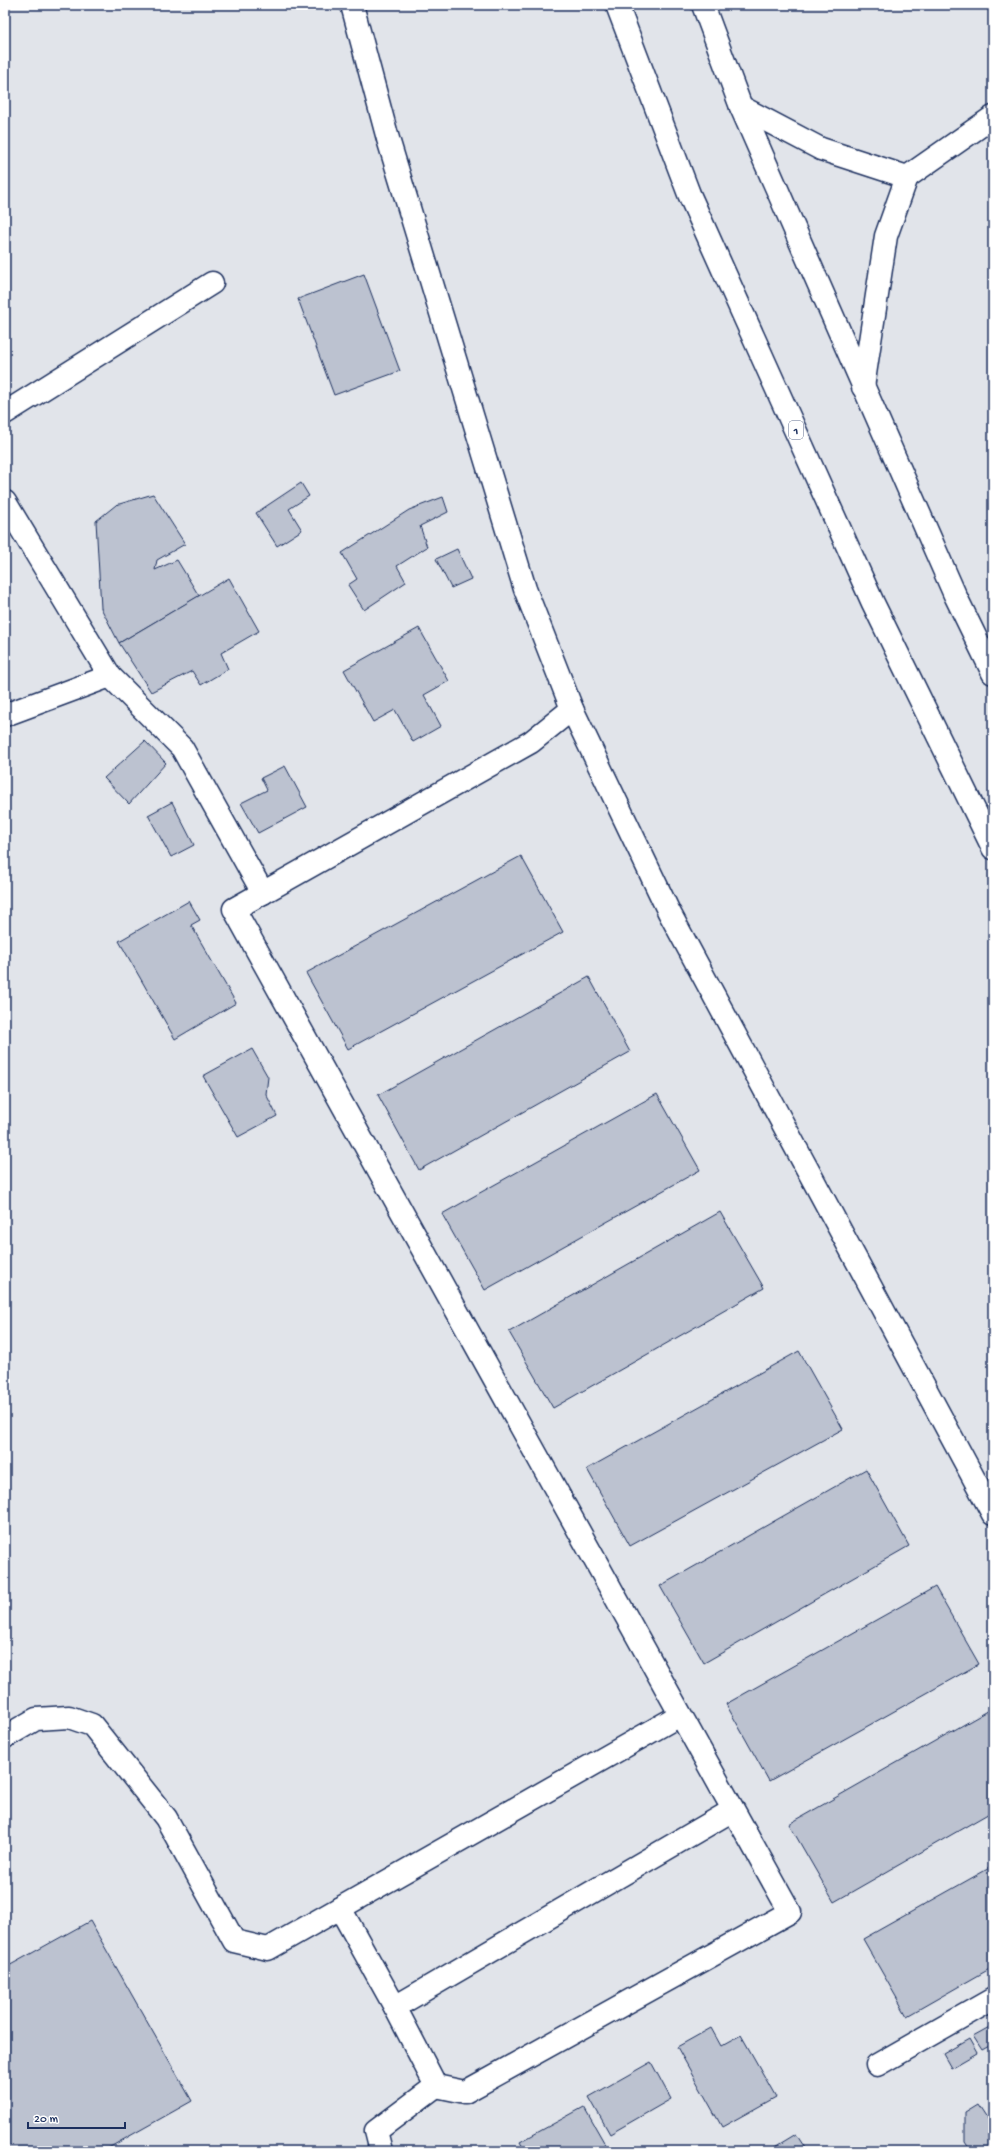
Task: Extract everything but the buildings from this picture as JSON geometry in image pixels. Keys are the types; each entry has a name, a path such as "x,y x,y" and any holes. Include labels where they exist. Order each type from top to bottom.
{"main road":[{"path":"352,5 388,139 525,589 572,709 669,912 993,1514"},
{"name":"1","path":"617,5 689,194 873,603 993,848"},
{"path":"703,5 741,107 863,387 955,595 991,663"},
{"path":"741,107 821,149 907,177"},
{"path":"863,387 886,236 907,177 993,117"},
{"path":"5,413 212,282"},
{"path":"5,502 110,676 182,748 263,893"},
{"path":"5,716 110,676"},
{"path":"381,2151 376,2131 436,2086 465,2092 790,1912 234,909 531,742 572,709"},
{"path":"5,1737 36,1719 69,1717 92,1725 166,1818 234,1941 268,1949 680,1715"},
{"path":"395,2007 733,1810"},
{"path":"340,1908 395,2007 436,2086"},
{"path":"877,2065 993,2000"}],"shaded area":[{"path":"5,5 993,5 993,2151 5,2151"}]}
